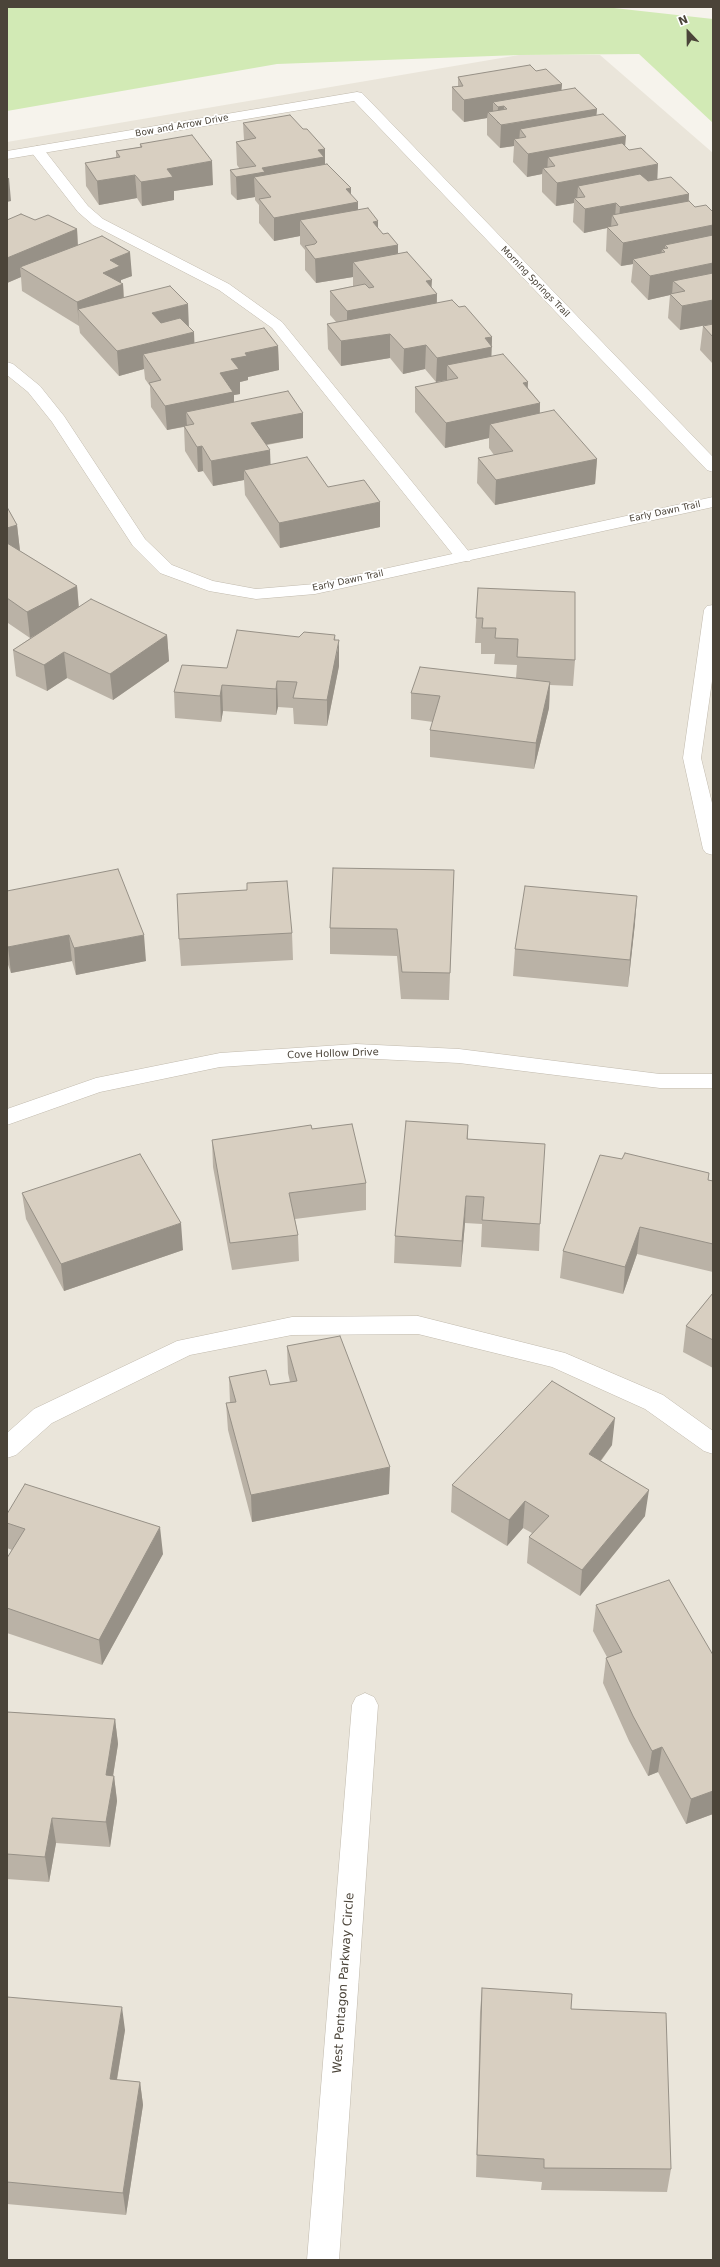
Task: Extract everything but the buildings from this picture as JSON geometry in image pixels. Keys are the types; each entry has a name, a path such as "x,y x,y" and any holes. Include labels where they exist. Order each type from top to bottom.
{"street":[{"name":"Bow and Arrow Drive","path":"7,155 357,96"},
{"name":"Morning Springs Trail","path":"357,96 713,467"},
{"path":"37,150 83,209 98,222 224,287 277,325 464,556"},
{"name":"Early Dawn Trail","path":"7,367 34,389 58,419 139,542 166,569 209,586 256,594 315,589 713,502"},
{"path":"713,610 692,758 713,849"},
{"name":"Cove Hollow Drive","path":"7,1117 96,1085 220,1060 356,1051 459,1056 660,1081 713,1081"},
{"path":"7,1448 43,1416 185,1347 292,1326 418,1325 558,1359 654,1402 713,1444"},
{"name":"West Pentagon Parkway Circle","path":"322,2260 365,1705"}],"shaded area":[{"path":"519,55 600,55 713,153 713,2260 7,2259 7,142"}],"green space":[{"path":"7,7 605,7 713,19 713,123 639,54 519,55 277,64 7,111"}]}
